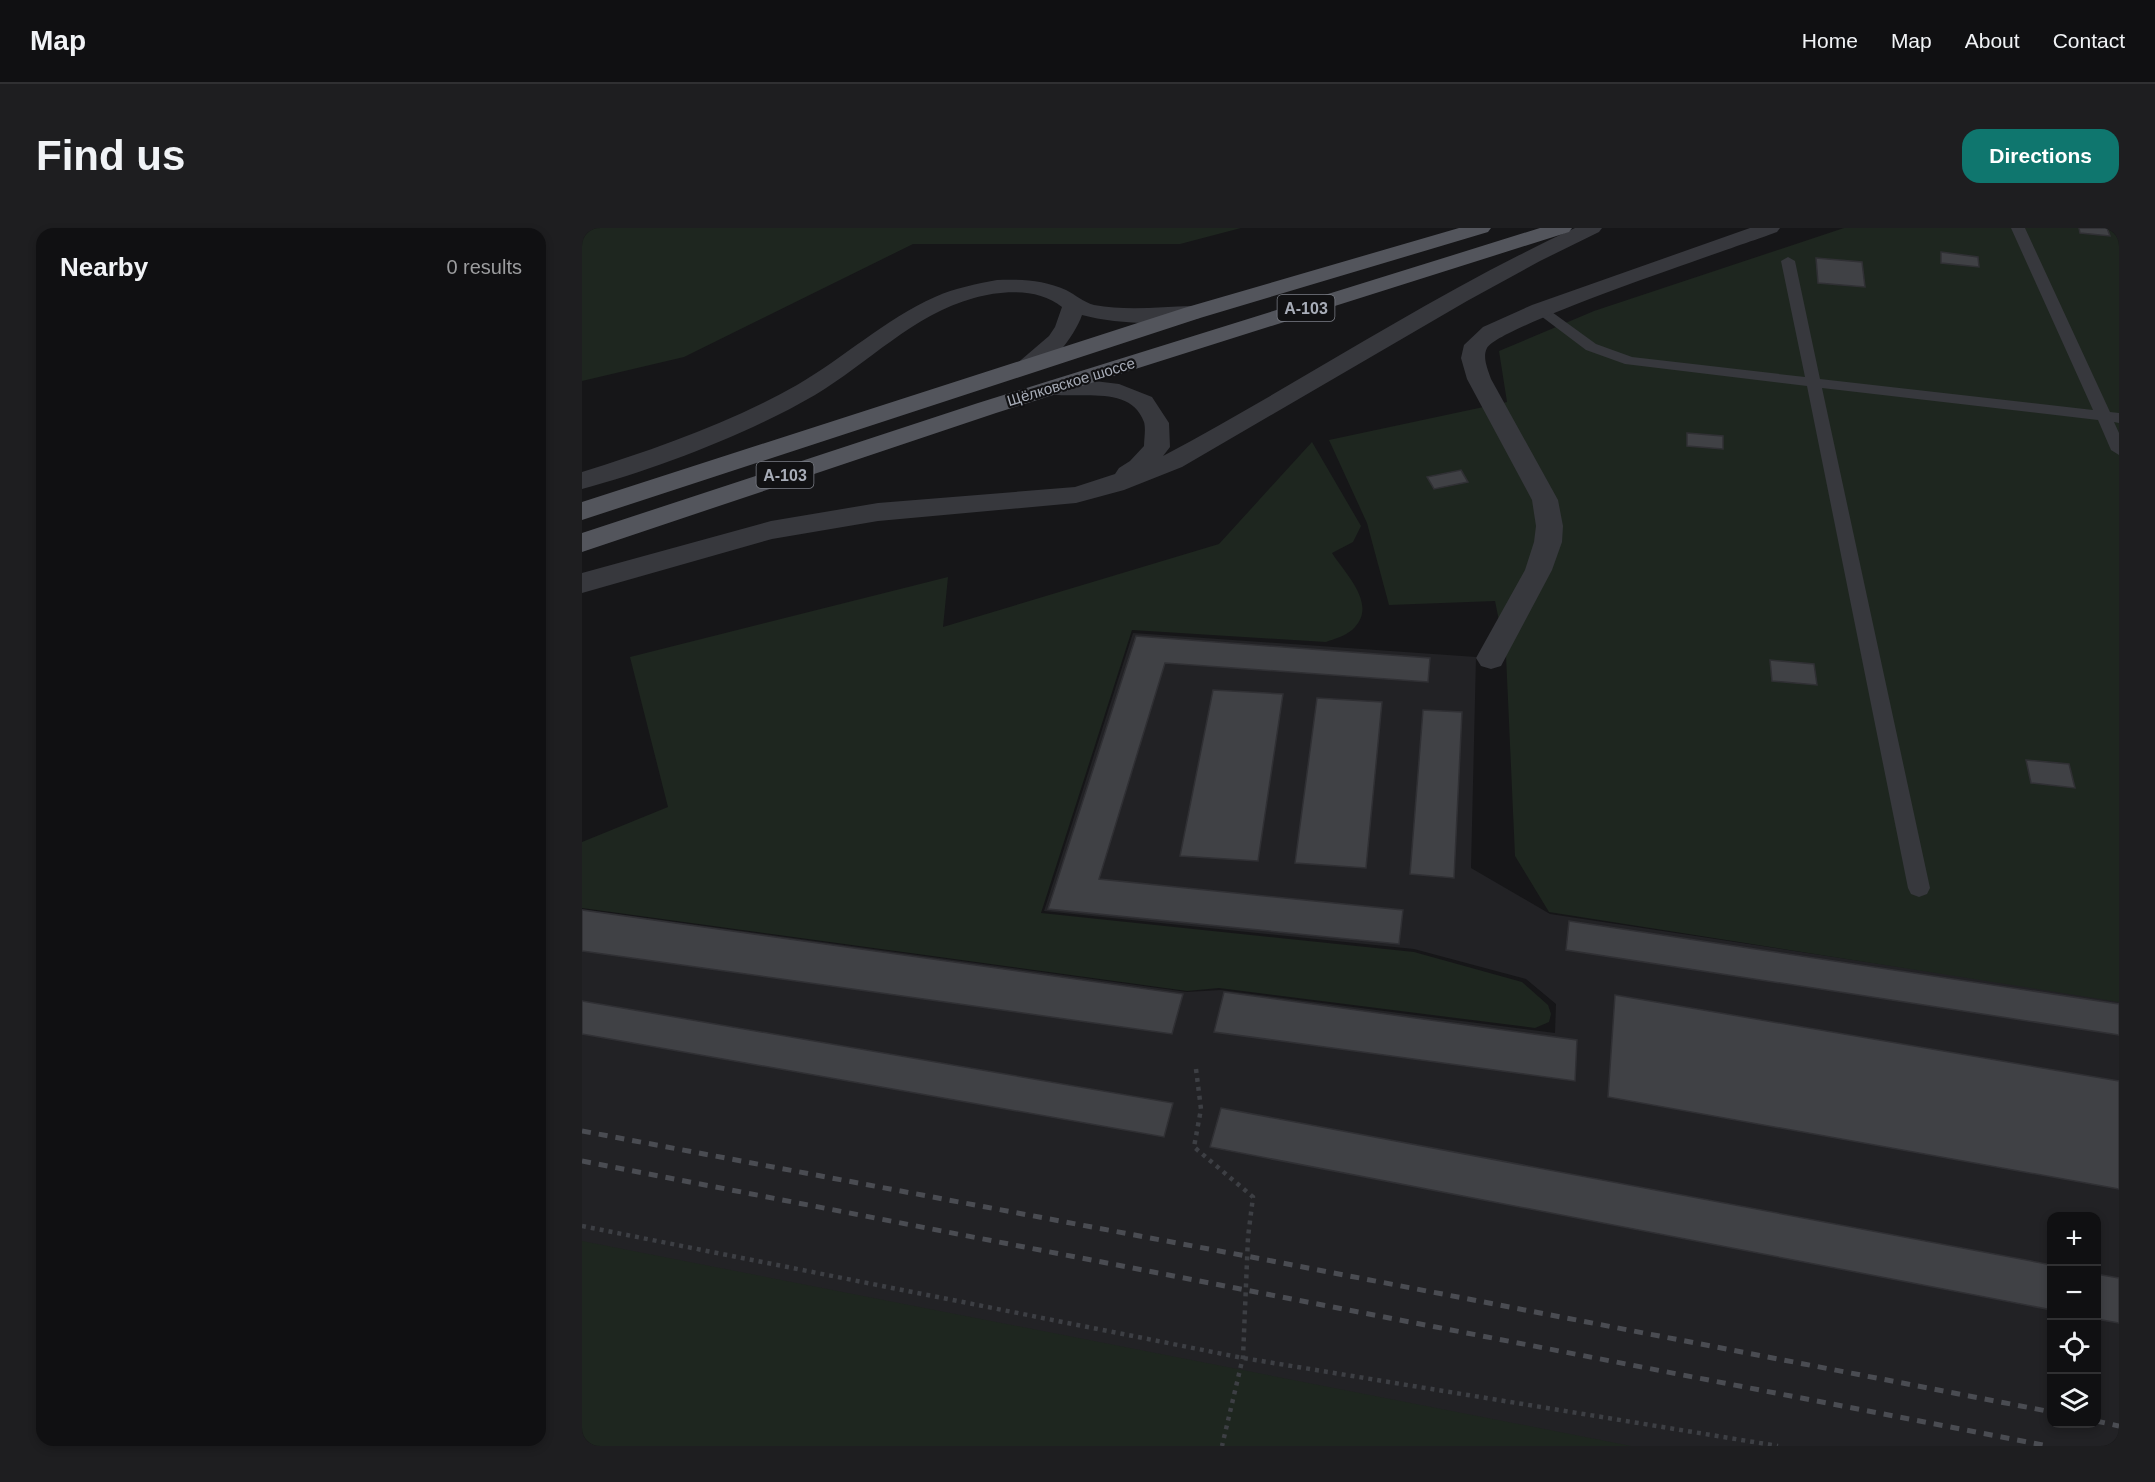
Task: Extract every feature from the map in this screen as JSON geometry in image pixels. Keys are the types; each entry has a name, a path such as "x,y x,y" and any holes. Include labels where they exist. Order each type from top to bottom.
{"main road":[{"name":"Щёлковское шоссе","path":"582,512 1192,313 1481,228"},
{"name":"Щёлковское шоссе","path":"582,543 987,408 1562,228"}],"street":[{"path":"582,583 771,530 878,512 1076,495 1115,484 1173,461 1459,296 1532,256 1592,228"},
{"path":"1491,658 1544,559 1549,540 1549,519 1545,500 1479,379 1473,358 1476,345 1491,332 1540,310 1770,228"},
{"path":"582,481 761,414 807,389 934,305 967,293 998,286 1034,288 1064,298 1074,306 1110,313 1192,313"},
{"path":"1026,366 1051,346 1068,328 1074,306"},
{"path":"1051,388 1086,387 1119,391 1143,402 1157,423 1156,447 1139,467 1115,484"}],"lane":[{"path":"2018,228 2111,418 2119,450"},
{"path":"1788,261 1919,888"},
{"path":"1540,310 1591,347 1630,361 2111,418"}],"path":[{"path":"1196,1069 1201,1109 1194,1147 1253,1197 1247,1232 1248,1290 1243,1358 1222,1446"},
{"path":"582,1226 1243,1358 1778,1446"}],"shaded area":[{"path":"582,228 1241,228 1180,244 913,244 684,357 582,381"},
{"path":"1844,228 2119,228 2119,1002 1549,912 1515,856 1506,655 1495,601 1389,605 1367,523 1329,440 1507,402 1499,351 1594,311"},
{"path":"1312,442 1361,526 1353,542 1332,553 1358,591 1362,611 1360,621 1349,632 1326,642 1132,630 1041,913 1414,952 1522,982 1548,1005 1551,1014 1549,1022 1535,1028 1219,988 1187,991 582,908 582,842 668,807 630,657 948,577 943,627 1219,544"},
{"path":"1133,633 1476,657 1471,868 1550,914 2119,1000 2119,1446 1260,1446 582,1310 582,909 1187,992 1221,990 1555,1033 1556,1004 1526,979 1414,949 1044,911"},
{"path":"582,1241 1631,1446 582,1446"}],"building":[{"path":"2079,228 2107,228 2110,236 2080,233"},
{"path":"1941,252 1978,257 1979,267 1941,263"},
{"path":"1816,258 1862,262 1865,287 1818,283"},
{"path":"1687,433 1723,436 1723,449 1687,446"},
{"path":"1461,470 1468,482 1434,489 1427,477"},
{"path":"1136,636 1430,658 1428,682 1165,663 1099,879 1403,910 1399,944 1048,909"},
{"path":"1770,660 1814,664 1817,685 1772,681"},
{"path":"1213,690 1283,694 1258,861 1180,856"},
{"path":"1317,698 1382,702 1366,868 1295,863"},
{"path":"1423,710 1462,712 1454,878 1410,874"},
{"path":"2026,760 2069,764 2075,788 2031,783"},
{"path":"582,910 1183,994 1172,1034 582,951"},
{"path":"1569,921 2119,1004 2119,1035 1566,950"},
{"path":"1224,992 1577,1040 1575,1081 1214,1032"},
{"path":"1615,995 2119,1081 2119,1189 1608,1097"},
{"path":"582,1001 1173,1103 1164,1137 582,1034"},
{"path":"1221,1108 2047,1264 2047,1309 1210,1147"},
{"path":"2101,1275 2119,1278 2119,1323 2101,1320"}],"railway":[{"path":"582,1131 1246,1256 2047,1411"},
{"path":"582,1161 2048,1446"},
{"path":"2101,1422 2119,1426"}]}
